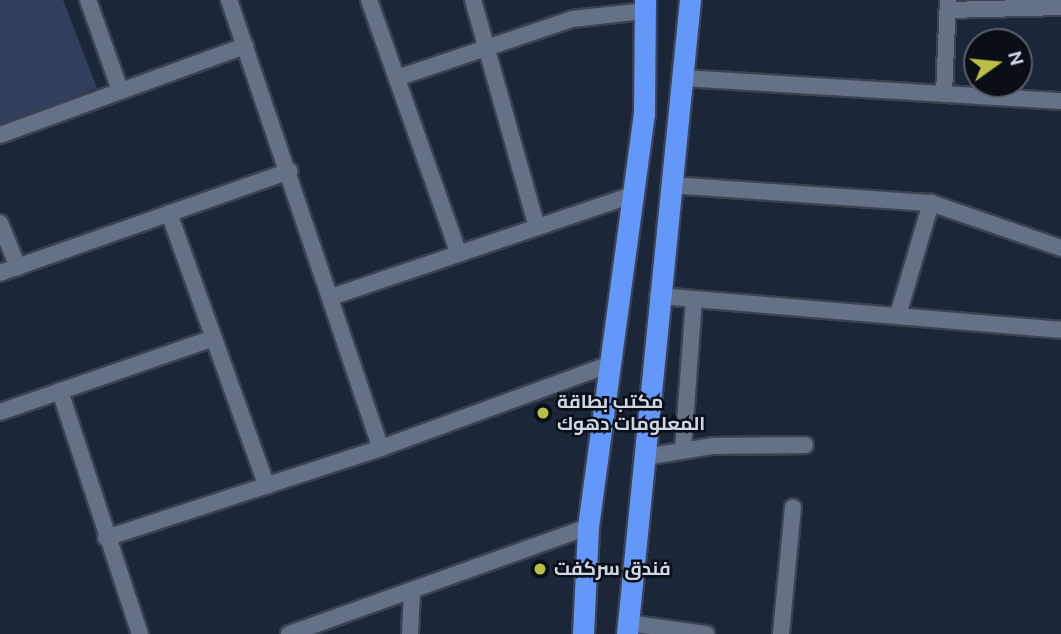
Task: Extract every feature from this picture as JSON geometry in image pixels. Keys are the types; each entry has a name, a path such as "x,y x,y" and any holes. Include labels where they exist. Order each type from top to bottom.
{"highway":[{"path":"628,629 658,296 690,0"},
{"path":"583,634 588,527 644,114 645,5"}],"street":[{"path":"88,0 120,90"},
{"path":"229,0 290,171 381,448"},
{"path":"369,0 459,254"},
{"path":"473,0 537,227"},
{"path":"397,78 487,45 572,19 645,5"},
{"path":"944,94 948,5 1061,7"},
{"path":"0,135 245,46"},
{"path":"683,78 1061,101"},
{"path":"0,273 290,171"},
{"path":"671,185 931,203 1061,248"},
{"path":"331,297 635,194"},
{"path":"898,315 931,203"},
{"path":"169,213 267,486"},
{"path":"0,223 18,267"},
{"path":"658,296 1061,330"},
{"path":"683,449 694,299"},
{"path":"0,412 214,338"},
{"path":"106,538 381,448 611,364"},
{"path":"60,391 106,538 140,634"},
{"path":"645,457 683,449 805,444"},
{"path":"781,634 793,508"},
{"path":"289,634 588,527"},
{"path":"410,634 412,592"},
{"path":"628,629 706,634"}],"shaded area":[{"path":"0,0 63,0 97,88 0,125"}],"place":[{"name":"مكتب بطاقة المعلومات دهوك","path":"543,413"},
{"name":"فندق سركفت","path":"540,569"}]}
